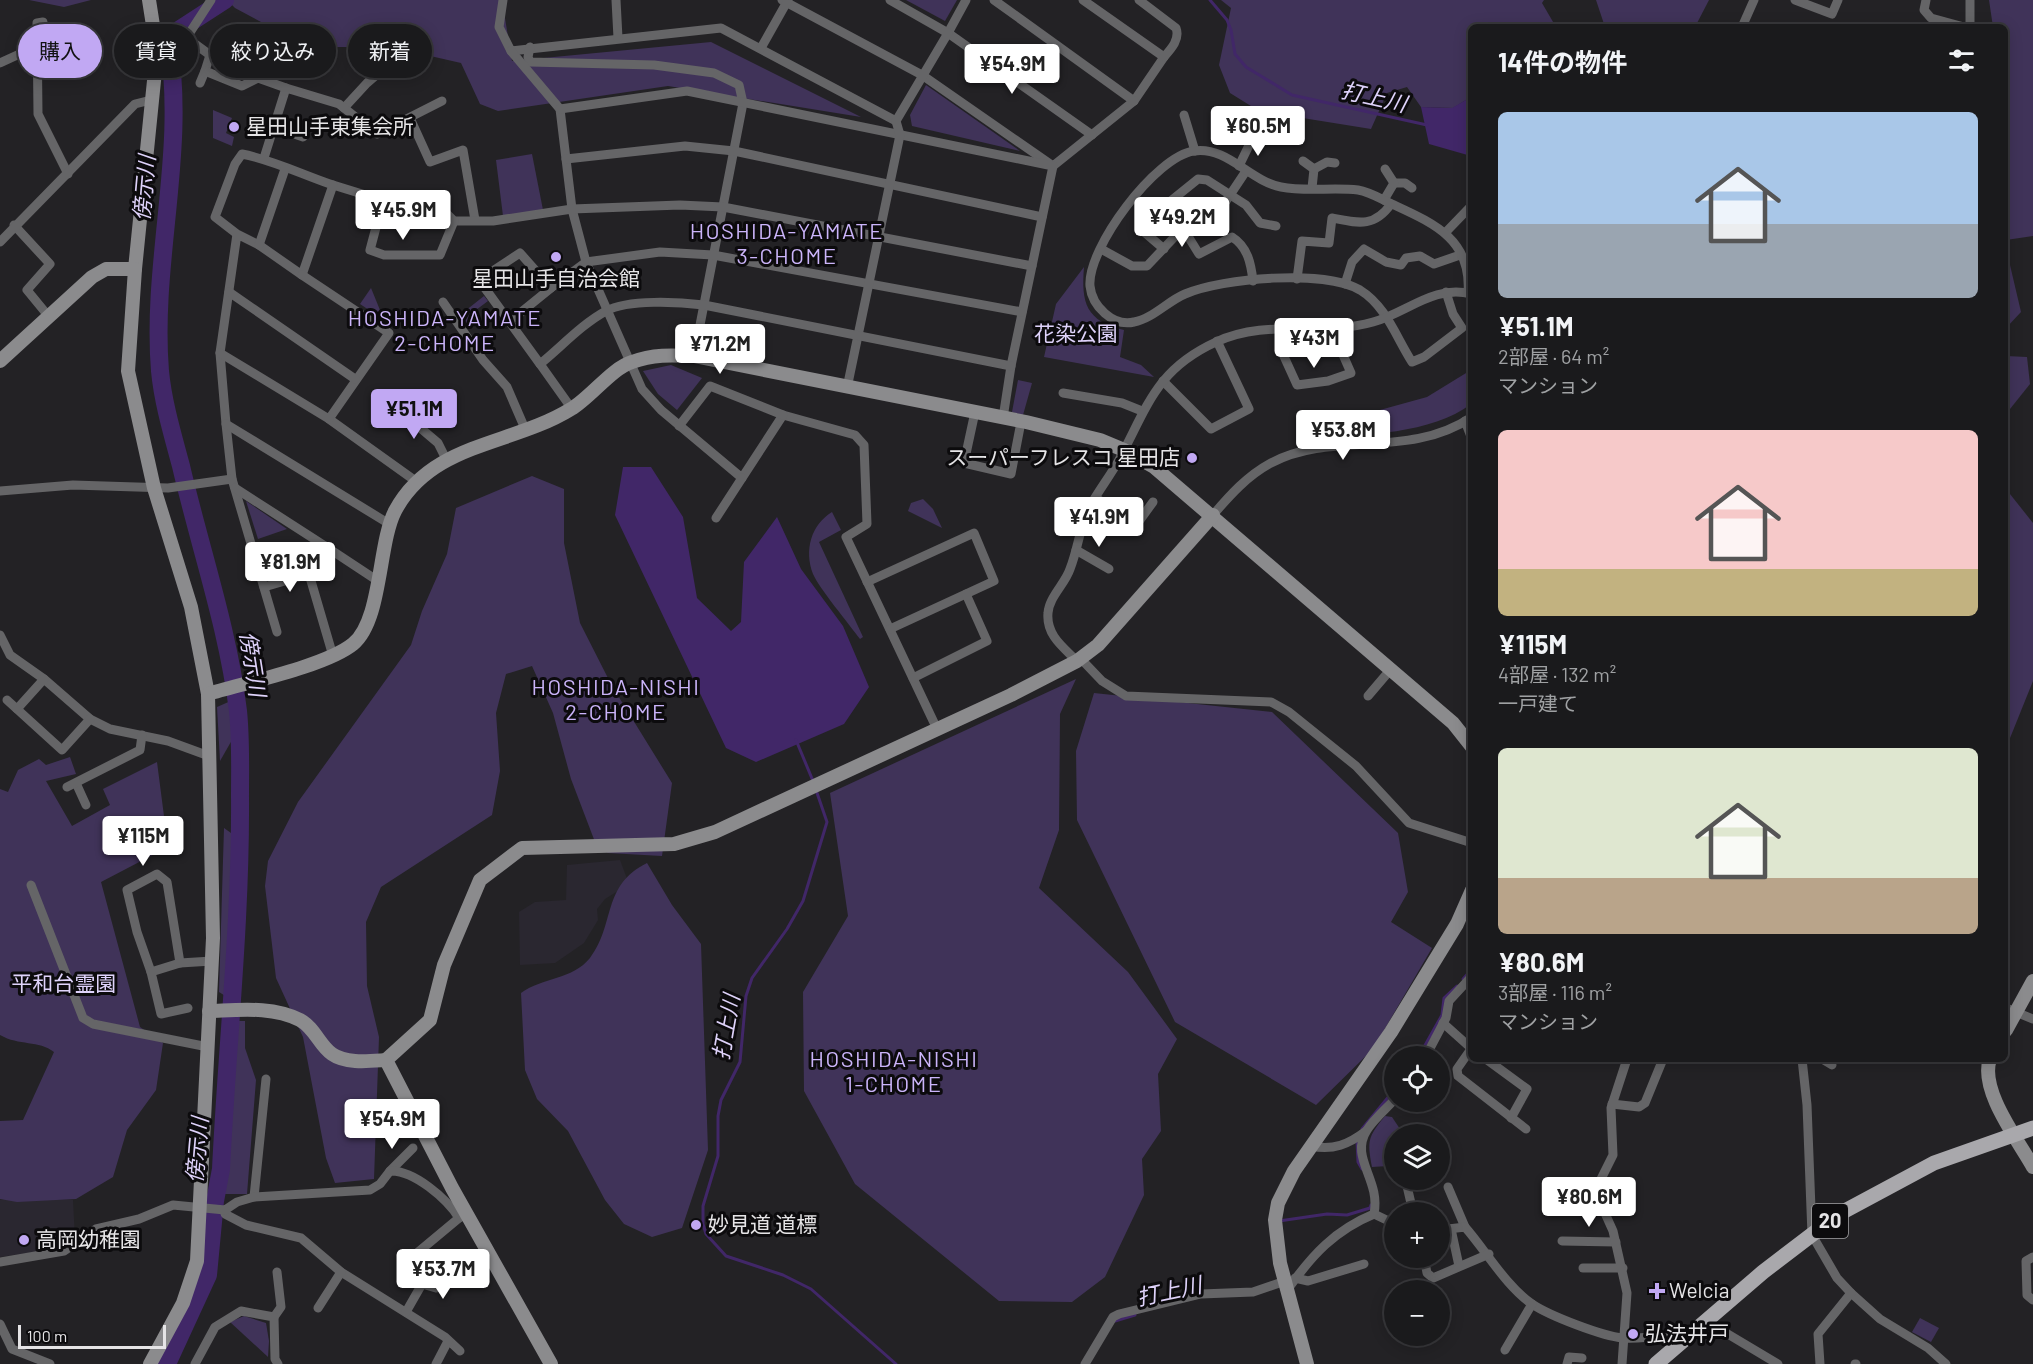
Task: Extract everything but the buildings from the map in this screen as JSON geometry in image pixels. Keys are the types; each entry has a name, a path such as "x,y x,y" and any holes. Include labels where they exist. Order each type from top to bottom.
{"main road":[{"name":"20","path":"1656,1364 1700,1325 1839,1214 1925,1167 2033,1128"}],"street":[{"path":"149,0 155,24"},
{"path":"195,24 211,0"},
{"path":"503,0 500,27 511,51 560,109 572,209 586,262 642,389 680,426 742,478"},
{"path":"616,0 618,38"},
{"path":"890,0 948,33 1092,135"},
{"path":"847,388 900,135 896,121 966,0"},
{"path":"994,0 1134,101"},
{"path":"1083,0 1164,57"},
{"path":"1003,418 1011,366 1053,166 1134,101 1175,44 1178,34 1176,28 1138,0"},
{"path":"1743,24 1754,0"},
{"path":"1795,0 1832,14 1838,0"},
{"path":"1926,0 1924,10 1931,18 1953,24"},
{"path":"1970,0 1970,24"},
{"path":"761,48 786,1 922,75 1053,166"},
{"path":"37,24 43,22"},
{"path":"511,51 530,47 721,28 896,121"},
{"path":"198,46 210,55 200,83"},
{"path":"530,47 528,57 530,62 654,64 714,73 739,86 743,103 694,356"},
{"path":"0,63 18,55"},
{"path":"205,71 242,86 258,78 339,104 377,134 442,101"},
{"path":"37,78 38,114 68,174"},
{"path":"150,1364 183,1303 213,1208 208,1047 212,961 208,694 191,607 128,371 135,269 151,100 155,78"},
{"path":"344,108 372,78"},
{"path":"264,158 286,88"},
{"path":"560,109 687,91 1053,166"},
{"path":"0,242 14,225 68,174 135,104 151,100"},
{"path":"1184,115 1195,151"},
{"path":"410,118 430,162 463,150 475,220"},
{"path":"274,127 303,137"},
{"path":"1101,249 1122,262 1140,267 1152,262 1183,228 1213,213 1231,196 1243,169 1253,136"},
{"path":"566,159 685,146 734,151 1042,217"},
{"path":"1446,292 1453,314 1462,328 1424,357 1412,362 1377,302 1346,284 1297,279 1253,281 1202,288 1169,301 1134,322 1117,322 1100,308 1090,286 1101,249 1128,203 1146,182 1171,160 1195,151 1213,152 1256,178 1281,187 1360,191 1424,217 1454,243 1468,267"},
{"path":"329,418 389,333 259,244 237,234 215,217 235,164 242,154 264,158 285,169 383,201 439,206 454,221 493,221 540,216 572,209 669,205 723,207 1032,266"},
{"path":"1303,161 1314,169"},
{"path":"1314,169 1327,162 1335,163"},
{"path":"259,244 285,169"},
{"path":"1312,188 1314,169"},
{"path":"1385,169 1394,183"},
{"path":"1164,249 1143,231 1167,204 1193,181 1207,180 1246,205 1260,223 1276,226"},
{"path":"1394,183 1405,183 1412,188"},
{"path":"1297,279 1302,241 1329,243 1332,218 1357,223 1383,216 1394,183"},
{"path":"302,275 333,185"},
{"path":"383,201 370,250 384,255 440,255 454,221"},
{"path":"1445,233 1468,209"},
{"path":"14,225 52,262 23,293 50,318"},
{"path":"1183,228 1198,254 1232,237 1238,240 1250,261 1253,281"},
{"path":"237,234 220,353 226,424 234,484 277,632"},
{"path":"1346,284 1352,262 1364,249 1386,262 1401,265 1406,258 1420,256 1434,264 1460,255"},
{"path":"509,322 586,262 660,252 713,255 1022,312"},
{"path":"551,288 520,253 479,280 572,409"},
{"path":"0,362 92,277 106,269 135,269"},
{"path":"229,292 355,379"},
{"path":"1468,293 1446,292 1433,295 1387,318 1337,328 1279,327 1247,331 1218,341 1194,353 1163,381 1142,411 1124,450 1089,508 1070,571 1049,604 1047,615 1052,636 1102,681 1126,696 1271,702 1289,712 1356,766 1409,823 1468,842"},
{"path":"443,302 483,360 507,387 526,431"},
{"path":"540,364 607,310 676,302 704,305 1011,366"},
{"path":"1279,327 1282,352 1297,385 1328,381 1351,373 1340,348 1337,328"},
{"path":"1163,381 1211,429 1249,409 1218,341"},
{"path":"220,353 329,418 417,482"},
{"path":"208,694 333,656 355,643 366,625 395,512 424,473 446,459 526,431 572,409 629,362 661,354 694,356 975,412 1079,434 1124,450 1154,467 1212,515 1453,723 1468,742"},
{"path":"680,426 710,386 783,415 855,435 864,445 867,524 846,537 937,729"},
{"path":"1063,393 1122,403 1142,411"},
{"path":"398,409 438,443 446,459"},
{"path":"409,418 416,410"},
{"path":"975,412 964,464 1011,474 1021,422"},
{"path":"716,518 783,415"},
{"path":"209,1011 277,1011 302,1021 318,1035 332,1053 348,1060 386,1060 430,1020 444,965 480,880 522,848 674,844 715,832 1079,660 1111,632 1212,515 1249,478 1273,462 1316,449 1413,442 1468,419"},
{"path":"226,424 391,525"},
{"path":"0,491 73,486 161,488 234,484 378,581"},
{"path":"1096,498 1137,524 1153,502"},
{"path":"867,582 974,533 994,581 890,629"},
{"path":"264,587 309,574 325,546"},
{"path":"1076,550 1109,569"},
{"path":"309,574 333,656"},
{"path":"913,678 987,641 966,594"},
{"path":"0,635 10,655 44,679 90,720 111,729 142,735 209,756"},
{"path":"0,658 10,655"},
{"path":"1368,696 1391,669"},
{"path":"17,709 44,679"},
{"path":"7,700 62,750 90,720"},
{"path":"86,805 71,785 91,770 140,750 142,735"},
{"path":"180,963 167,882 157,874 127,890 161,1014 188,1008"},
{"path":"31,885 83,1018 93,1024 208,1047"},
{"path":"1307,1364 1276,1236 1278,1203 1283,1189 1311,1146 1391,1032 1457,924 1468,899"},
{"path":"151,972 180,963 212,961"},
{"path":"1431,1046 1443,1023 1449,1001 1468,980"},
{"path":"2033,981 2011,1009 2033,1019"},
{"path":"1443,1023 1468,1046"},
{"path":"1468,1053 1457,1069 1458,1076 1526,1129"},
{"path":"386,1060 463,1216 551,1364"},
{"path":"1490,1062 1527,1089 1511,1118"},
{"path":"1622,1364 1627,1293 1616,1242 1595,1191 1613,1155 1612,1104 1626,1062"},
{"path":"1612,1104 1639,1107 1645,1103 1662,1062"},
{"path":"1802,1062 1807,1104 1812,1234 1837,1278 1851,1293 1880,1319 1928,1348 1946,1364"},
{"path":"1827,1062 1832,1065"},
{"path":"1990,1062 1988,1079 1992,1094 2033,1167"},
{"path":"254,1197 266,1079"},
{"path":"1311,1146 1323,1149 1338,1146 1366,1131 1384,1111"},
{"path":"1366,1131 1361,1160 1376,1189 1374,1214"},
{"path":"0,1262 64,1251 96,1229 139,1219 173,1205 213,1208 254,1197 370,1190 380,1184 413,1148"},
{"path":"390,1171 399,1171 414,1177 448,1201 463,1216"},
{"path":"1449,1190 1465,1227 1489,1254 1499,1270 1532,1304 1574,1323 1623,1338 1700,1325 1778,1364"},
{"path":"213,1208 246,1225 301,1238 341,1272 406,1312 460,1351"},
{"path":"1289,1283 1330,1238 1374,1214 1384,1219"},
{"path":"463,1216 405,1263 405,1270 422,1284 436,1288 469,1270"},
{"path":"1459,1266 1451,1229 1465,1227"},
{"path":"1562,1241 1616,1242"},
{"path":"1426,1268 1427,1273 1433,1278 1489,1254"},
{"path":"2033,1257 2026,1261 2027,1295 2033,1300"},
{"path":"1085,1364 1113,1317 1119,1314 1201,1294 1253,1292 1308,1281 1364,1264"},
{"path":"1583,1268 1623,1268"},
{"path":"277,1272 281,1307 273,1317 278,1364"},
{"path":"318,1308 341,1272"},
{"path":"406,1312 422,1284"},
{"path":"1820,1364 1818,1334 1851,1293"},
{"path":"1505,1350 1532,1304"},
{"path":"195,1364 215,1327 241,1311 273,1317"},
{"path":"0,1324 12,1349 50,1364"},
{"path":"436,1364 448,1341"},
{"path":"1567,1364 1569,1357 1582,1358"}],"shaded area":[{"path":"1468,99 1468,155 1429,144 1421,107 1452,108"},
{"path":"623,467 651,467 683,517 697,598 731,631 741,622 744,562 777,517 801,569 843,626 869,687 844,724 756,762 726,748 615,515"},
{"path":"620,860 629,884 605,899 597,909 598,920 584,943 555,963 520,965 519,912 535,902 566,900 567,865"},
{"path":"0,1200 73,1200 75,1239 64,1248 0,1257"}],"green space":[{"path":"29,0 91,0 64,7"},
{"path":"227,0 502,0 512,61 711,42 861,117 668,86 498,111 480,104 461,63 432,56 432,24 348,24 348,47 336,47 336,24 265,24 235,8"},
{"path":"906,0 957,0 945,21"},
{"path":"1221,0 1544,0 1542,3 1554,24 1468,24 1468,99 1453,108 1421,107 1407,87 1387,93 1371,129 1259,111 1230,93 1219,65 1231,8"},
{"path":"1596,0 1709,0 1697,24 1604,24"},
{"path":"1989,0 2033,0 2033,236 2008,240 2008,24 1993,24"},
{"path":"926,85 1020,151 912,126 910,115"},
{"path":"213,110 232,118 226,133 234,137 232,146 213,138"},
{"path":"532,154 543,210 503,216 496,160"},
{"path":"2008,257 2021,312 2008,326"},
{"name":"花染公園","path":"1084,267 1085,300 1089,309 1101,321 1124,330 1120,357 1141,365 1154,377 1044,357 1056,304"},
{"path":"371,288 384,320 360,304"},
{"path":"484,296 488,301 476,310 479,315 468,325 460,315"},
{"path":"2008,356 2027,357 2030,384 2008,412"},
{"path":"671,365 702,378 677,410 658,394 643,371"},
{"path":"1468,372 1468,406 1437,422 1396,431 1354,436 1314,438 1311,429 1427,397"},
{"path":"1018,380 1032,383 1023,415 1012,412"},
{"path":"532,476 564,489 564,543 580,623 612,686 672,783 662,856 608,853 595,842 571,779 553,713 532,666 506,674 496,713 500,771 492,815 381,887 366,922 367,986 379,1037 374,1179 335,1183 326,1158 303,1037 276,978 265,886 268,861 298,802 411,645 422,611 447,554 456,508"},
{"path":"2008,492 2033,523 2033,681 2008,743"},
{"path":"923,499 933,509 942,528 908,511 911,503"},
{"path":"246,501 287,529 258,539"},
{"path":"832,512 841,530 819,542 863,637 860,639 821,588 810,565 810,547 814,531"},
{"path":"1076,679 1060,714 1059,830 1039,888 1128,972 1177,1039 1158,1074 1161,1131 1142,1159 1144,1195 1105,1277 1072,1302 999,1301 855,1184 804,1091 803,992 848,916 830,793"},
{"path":"1094,693 1272,712 1398,833 1408,892 1391,922 1432,948 1373,1049 1316,1105 1175,1022 1077,820 1076,751"},
{"path":"233,700 236,733 220,761 217,707"},
{"name":"平和台霊園","path":"70,757 76,774 46,781 72,826 110,805 103,789 157,762 168,847 101,882 140,1027 163,1043 156,1090 127,1130 113,1177 76,1199 17,1202 0,1199 0,1121 23,1120 54,1052 42,1046 14,1041 0,1035 0,789 8,792 18,770 39,759 46,765"},
{"path":"224,828 238,838 227,997 219,992"},
{"path":"647,863 672,905 701,944 708,1150 682,1228 652,1237 624,1224 605,1200 568,1131 537,1099 525,1070 521,993 566,975 590,958 598,945 611,906 622,883 632,872"},
{"path":"232,1021 245,1021 245,1048 256,1080 247,1194 224,1194"},
{"path":"1385,1116 1392,1117 1397,1124 1384,1124 1384,1166 1372,1167 1369,1145 1375,1129"},
{"path":"244,1316 266,1323 269,1341 268,1357 230,1322"},
{"path":"1920,1318 1939,1328 1931,1342 1912,1332"}],"waterway":[{"name":"傍示川","path":"167,1364 208,1275 215,1201 221,1169 240,844 240,733 228,649 163,395 160,371 160,288 174,123 173,82 168,40 171,35 225,0"},
{"name":"打上川","path":"1210,0 1227,20 1235,54 1246,67 1292,95 1427,125"},
{"name":"打上川","path":"796,740 813,781"},
{"name":"打上川","path":"816,790 827,822 803,901 787,929 752,978 746,996 740,1062 721,1100 718,1116 718,1156 703,1206 703,1224 706,1234 726,1256 783,1275 811,1289 896,1364"},
{"name":"打上川","path":"1463,979 1468,973"},
{"name":"打上川","path":"1425,1046 1442,1015 1444,998 1457,986"},
{"name":"打上川","path":"1362,1129 1384,1102"},
{"name":"打上川","path":"1357,1141 1358,1162 1362,1169"},
{"name":"打上川","path":"1279,1221 1327,1214 1347,1215 1370,1208 1371,1205"},
{"name":"打上川","path":"1115,1321 1135,1315"}],"place":[{"name":"星田山手東集会所","path":"234,127"},
{"name":"星田山手自治会館","path":"556,257"},
{"name":"スーパーフレスコ 星田店","path":"1192,458"},
{"name":"妙見道 道標","path":"696,1225"},
{"name":"高岡幼稚園","path":"24,1240"},
{"name":"Welcia","path":"1657,1291"},
{"name":"弘法井戸","path":"1633,1334"}],"district":[{"name":"HOSHIDA-YAMATE 3-CHOME","path":"787,244"},
{"name":"HOSHIDA-YAMATE 2-CHOME","path":"445,330"},
{"name":"HOSHIDA-NISHI 2-CHOME","path":"616,700"},
{"name":"HOSHIDA-NISHI 1-CHOME","path":"894,1072"}]}
